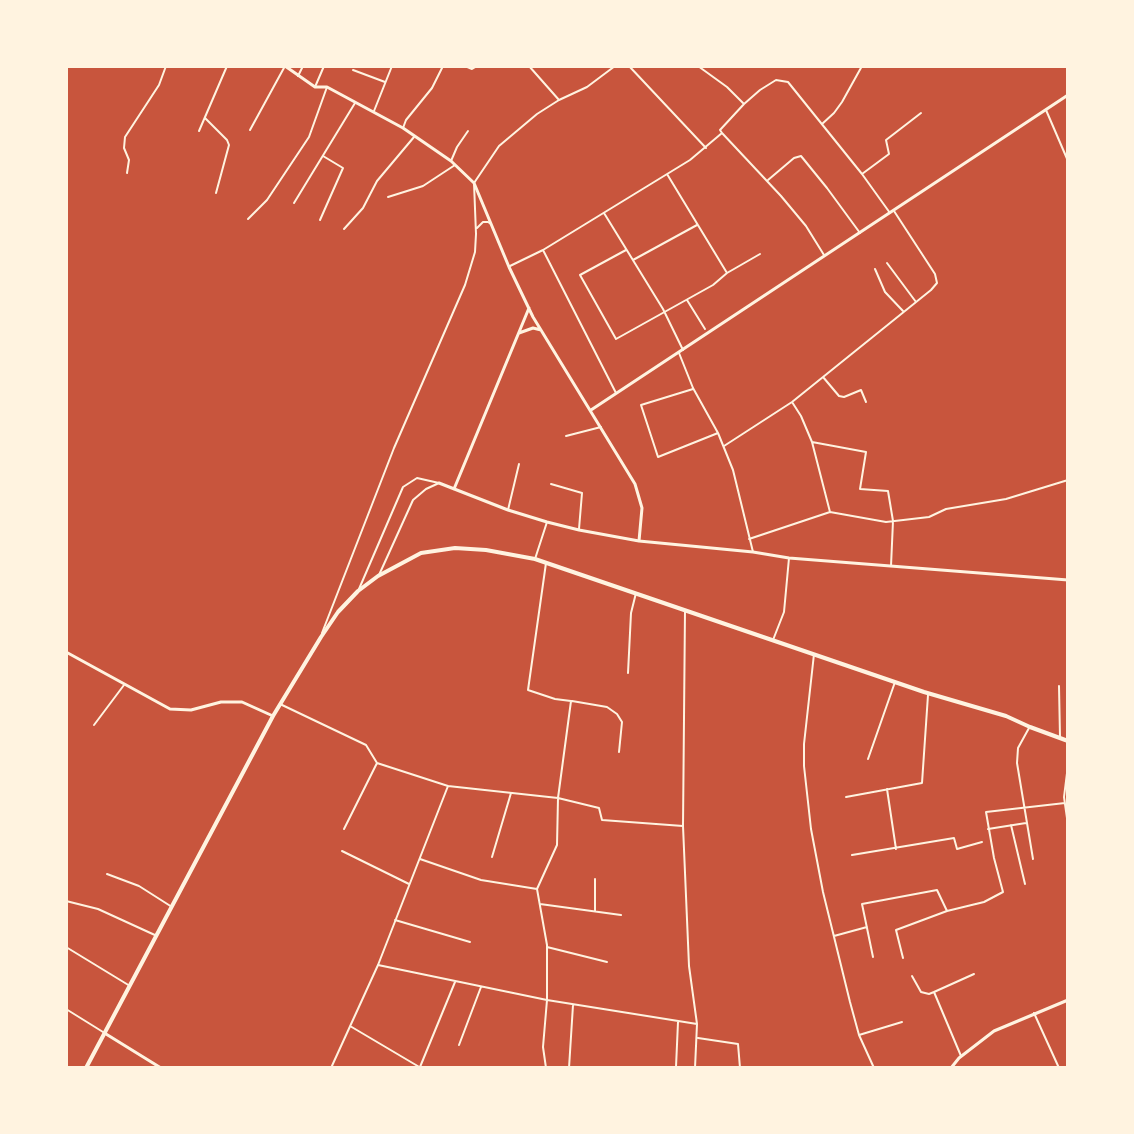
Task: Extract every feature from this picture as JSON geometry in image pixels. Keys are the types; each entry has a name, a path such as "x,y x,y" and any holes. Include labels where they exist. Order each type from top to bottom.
{"main road":[{"path":"86,1068 273,716 321,637 338,612 358,591 378,576 421,553 455,548 486,550 535,559 895,682 1006,716 1068,741"}],"street":[{"path":"127,173 129,160 124,148 125,137 159,85 166,66"},
{"path":"199,131 227,66"},
{"path":"250,130 285,66 315,87 327,87 403,128 451,161 474,183 529,308 635,484 642,508 639,541"},
{"path":"298,76 303,66"},
{"path":"315,87 324,66"},
{"path":"374,111 392,66"},
{"path":"403,128 406,120 432,87 443,66"},
{"path":"465,66 472,69 477,66"},
{"path":"529,66 559,100"},
{"path":"321,637 394,448 465,285 475,252 474,183 499,146 537,114 559,100 587,87 615,66"},
{"path":"629,66 706,148"},
{"path":"698,66 727,87 744,105"},
{"path":"822,124 830,118 842,102 862,66"},
{"path":"353,70 385,82"},
{"path":"724,446 792,402 937,283 935,274 892,212 862,174 788,82 776,80 760,90 720,130 768,180 806,226 825,256"},
{"path":"248,219 267,200 309,137 327,87"},
{"path":"591,410 1068,95"},
{"path":"294,203 356,102"},
{"path":"1046,110 1068,161"},
{"path":"862,174 889,154 886,140 921,113"},
{"path":"205,118 227,140 228,145 216,193"},
{"path":"451,161 468,131"},
{"path":"509,267 543,250 667,174 706,148 722,133"},
{"path":"344,229 363,208 377,181 414,137"},
{"path":"320,220 343,168 323,156"},
{"path":"768,180 794,158 801,156 860,233"},
{"path":"388,196 423,186 455,165"},
{"path":"667,174 727,273"},
{"path":"604,213 664,312 683,350"},
{"path":"476,234 480,224 486,221 491,224"},
{"path":"633,260 697,225"},
{"path":"543,250 616,393"},
{"path":"626,250 580,275 616,339 687,300 760,254"},
{"path":"887,262 916,302"},
{"path":"875,269 885,292 903,311"},
{"path":"687,300 705,329"},
{"path":"454,489 529,308"},
{"path":"518,334 525,329 541,330"},
{"path":"678,353 693,388 724,446 733,470 753,552"},
{"path":"823,377 839,396 844,397 861,390 866,402"},
{"path":"693,388 641,405 658,458 718,434"},
{"path":"792,402 812,442 830,512"},
{"path":"566,436 601,427"},
{"path":"812,442 866,452 860,489 888,491 893,521 891,566"},
{"path":"508,510 519,464"},
{"path":"358,591 403,487 417,478 439,483 508,510 547,522 579,531 639,541 753,552 789,558 1068,580"},
{"path":"749,539 830,512 893,521 929,517 946,509 1006,499 1068,480"},
{"path":"378,576 413,500 426,489 439,483"},
{"path":"551,484 582,493 579,531"},
{"path":"535,559 547,522"},
{"path":"773,641 784,612 789,558"},
{"path":"546,563 528,690 555,699 608,707 617,714 622,722 619,752"},
{"path":"628,674 631,613 636,593"},
{"path":"685,610 683,826 689,966 697,1024 695,1068"},
{"path":"66,652 170,710 191,710 221,702 242,702 273,716"},
{"path":"814,654 808,700 804,766 811,830 859,1035 874,1068"},
{"path":"868,759 895,682"},
{"path":"94,725 124,685"},
{"path":"1059,686 1060,739"},
{"path":"846,797 920,783 923,780 929,693"},
{"path":"546,1068 543,1047 547,1000 547,947 537,889 557,845 558,798 571,701"},
{"path":"280,704 366,745 377,763 448,786 558,798 599,808 602,820 683,826"},
{"path":"1030,727 1018,748 1017,763 1033,859"},
{"path":"344,829 377,763"},
{"path":"1068,765 1065,803 1068,825"},
{"path":"331,1068 378,965 448,786"},
{"path":"887,789 896,849"},
{"path":"492,857 511,793"},
{"path":"903,958 896,930 946,911 984,902 1003,892 988,829 987,811 1065,803"},
{"path":"988,829 1026,823"},
{"path":"1011,825 1025,884"},
{"path":"852,855 954,838 957,849 981,842"},
{"path":"342,851 410,884"},
{"path":"420,859 481,880 537,889"},
{"path":"107,874 139,886 172,907"},
{"path":"595,911 596,879"},
{"path":"873,957 862,904 937,890 946,911"},
{"path":"66,901 98,909 157,936"},
{"path":"540,904 621,915"},
{"path":"395,920 470,942"},
{"path":"834,936 867,927"},
{"path":"66,947 131,986"},
{"path":"547,947 608,962"},
{"path":"378,965 573,1005 697,1024"},
{"path":"912,975 921,992 929,994 974,974"},
{"path":"350,1026 421,1067 454,982"},
{"path":"459,1045 481,987"},
{"path":"934,992 962,1056"},
{"path":"951,1068 962,1056 994,1031 1068,1000"},
{"path":"569,1068 573,1005"},
{"path":"66,1009 161,1068"},
{"path":"1034,1013 1059,1068"},
{"path":"676,1067 678,1021"},
{"path":"859,1035 902,1022"},
{"path":"696,1038 738,1044 740,1068"}]}
